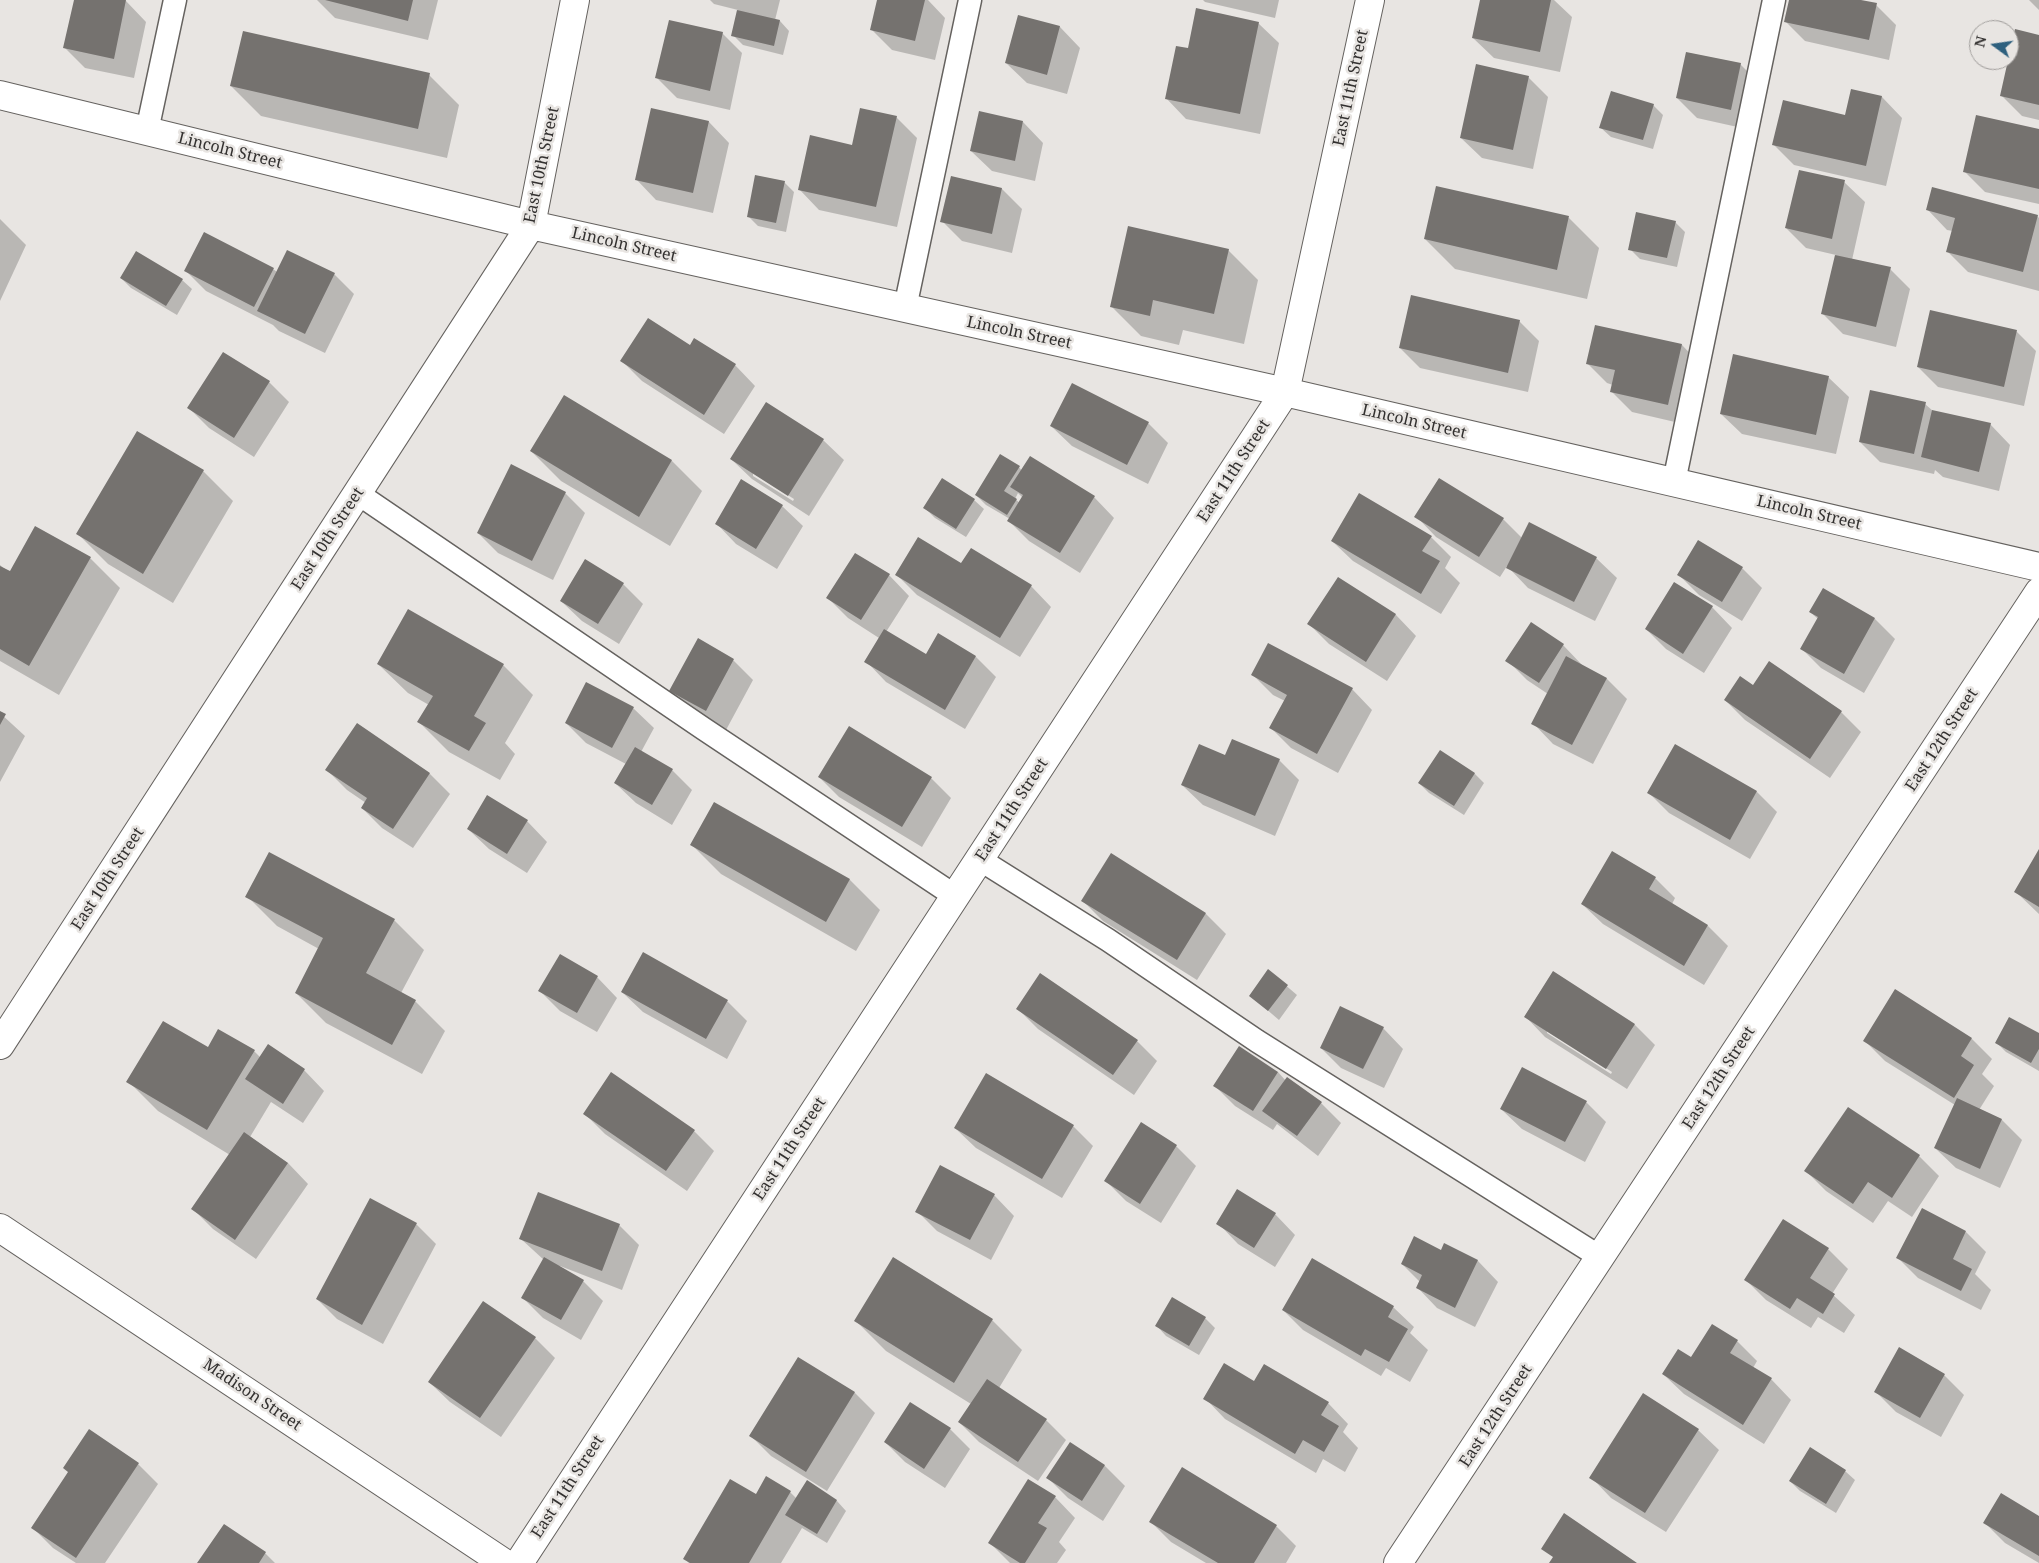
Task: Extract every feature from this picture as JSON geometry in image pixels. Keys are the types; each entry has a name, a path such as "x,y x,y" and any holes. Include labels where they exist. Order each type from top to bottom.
{"street":[{"name":"East 10th Street","path":"0,1045 531,225 576,0"},
{"name":"East 11th Street","path":"519,1563 1285,392 1370,0"},
{"name":"Lincoln Street","path":"0,95 531,225 1285,392 2039,567"},
{"name":"East 12th Street","path":"1398,1563 2039,592"},
{"name":"Madison Street","path":"0,1228 504,1563"}],"lane":[{"path":"147,131 175,0"},
{"path":"904,308 970,0"},
{"path":"1674,482 1774,0"},
{"path":"357,493 955,896"},
{"path":"980,859 1108,940 1257,1041 1600,1257"}],"building":[{"path":"74,0 126,0 114,59 63,48"},
{"path":"325,0 413,0 408,21"},
{"path":"877,0 925,0 915,41 870,30"},
{"path":"1480,0 1551,0 1540,52 1472,38"},
{"path":"1789,0 1861,0 1877,3 1869,40 1784,22"},
{"path":"1196,8 1259,22 1240,114 1165,99 1176,46 1188,48"},
{"path":"737,10 780,20 774,46 731,36"},
{"path":"1018,15 1060,26 1047,75 1005,63"},
{"path":"669,20 723,32 710,91 655,78"},
{"path":"2019,30 2039,35 2039,105 2000,96 2006,70 2019,70"},
{"path":"243,31 430,73 418,129 230,86"},
{"path":"1686,52 1741,63 1731,110 1676,98"},
{"path":"1476,64 1529,76 1513,150 1460,138"},
{"path":"1851,89 1882,96 1866,166 1772,145 1783,100 1845,115"},
{"path":"1611,91 1654,104 1643,140 1599,128"},
{"path":"651,108 709,121 693,193 635,180"},
{"path":"860,108 897,116 876,207 798,190 810,135 852,145"},
{"path":"979,111 1023,121 1015,161 970,151"},
{"path":"1976,115 2039,129 2039,189 1963,172"},
{"path":"1799,170 1845,180 1832,239 1785,228"},
{"path":"755,175 785,181 776,223 747,217"},
{"path":"951,176 1002,188 992,234 940,222"},
{"path":"1436,186 1569,216 1557,270 1424,239"},
{"path":"1932,187 2038,215 2023,272 1946,252 1955,218 1926,210"},
{"path":"1636,212 1676,221 1667,258 1628,250"},
{"path":"1128,226 1229,249 1214,314 1153,300 1150,316 1110,307"},
{"path":"204,232 274,268 254,307 184,271"},
{"path":"287,250 335,273 305,334 257,311"},
{"path":"136,251 183,279 166,306 120,278"},
{"path":"1835,255 1891,267 1876,327 1821,314"},
{"path":"1411,295 1520,320 1508,373 1399,348"},
{"path":"1930,310 2017,330 2004,387 1917,367"},
{"path":"648,318 690,345 694,338 736,364 704,415 620,361"},
{"path":"1595,325 1682,344 1668,405 1610,392 1615,370 1586,364"},
{"path":"223,352 270,381 234,438 187,408"},
{"path":"1733,354 1829,376 1816,435 1720,414"},
{"path":"1072,383 1149,422 1127,465 1050,426"},
{"path":"1870,390 1926,402 1914,454 1859,442"},
{"path":"564,395 672,460 639,517 530,451"},
{"path":"766,402 824,439 788,496 730,459"},
{"path":"1932,410 1991,423 1979,472 1921,457"},
{"path":"137,431 204,470 143,574 76,534"},
{"path":"1000,454 1020,466 1004,491 1017,499 1007,515 975,495"},
{"path":"1030,456 1095,496 1060,553 1007,521 1023,495 1010,487"},
{"path":"511,464 566,492 532,561 477,533"},
{"path":"942,478 975,499 956,529 923,508"},
{"path":"1439,478 1504,518 1479,557 1414,517"},
{"path":"741,479 783,505 756,549 715,524"},
{"path":"1359,493 1432,536 1422,551 1440,561 1421,594 1331,541"},
{"path":"1529,522 1597,557 1574,602 1506,568"},
{"path":"35,526 91,557 29,666 0,649 0,566 10,571"},
{"path":"918,537 961,563 971,548 1032,585 1000,638 895,575"},
{"path":"1698,540 1743,567 1722,602 1677,575"},
{"path":"855,553 890,574 861,620 826,598"},
{"path":"585,559 624,583 598,624 560,601"},
{"path":"1338,577 1396,614 1366,662 1307,624"},
{"path":"1674,582 1713,606 1683,654 1645,629"},
{"path":"1823,588 1875,618 1844,674 1800,649 1818,617 1809,612"},
{"path":"408,609 504,664 474,716 486,723 469,751 417,722 433,696 377,664"},
{"path":"1531,622 1564,644 1539,683 1505,661"},
{"path":"884,629 926,654 938,633 976,656 945,710 864,662"},
{"path":"698,638 734,659 706,711 669,691"},
{"path":"1268,643 1353,688 1317,754 1269,728 1287,695 1251,675"},
{"path":"1566,656 1607,678 1572,745 1531,724"},
{"path":"1769,661 1842,711 1810,759 1724,700 1740,676 1753,685"},
{"path":"586,682 634,707 612,748 565,723"},
{"path":"0,711 6,714 0,725"},
{"path":"357,723 430,773 393,829 361,808 367,798 325,770"},
{"path":"849,726 932,777 902,827 818,777"},
{"path":"1232,739 1280,759 1255,816 1181,785 1199,744 1225,755"},
{"path":"1675,744 1757,791 1730,840 1647,793"},
{"path":"635,747 673,769 652,805 614,783"},
{"path":"1440,750 1475,773 1454,806 1418,783"},
{"path":"487,795 528,820 507,854 467,829"},
{"path":"714,802 850,879 826,922 690,845"},
{"path":"2039,849 2039,907 2014,892"},
{"path":"1612,851 1656,877 1649,889 1708,925 1684,966 1581,904"},
{"path":"269,852 395,919 366,973 416,1000 392,1045 295,993 323,938 245,897"},
{"path":"1111,853 1206,913 1177,960 1081,901"},
{"path":"643,952 728,1000 706,1039 621,992"},
{"path":"560,954 598,976 577,1013 538,991"},
{"path":"1268,969 1288,985 1268,1011 1249,996"},
{"path":"1553,971 1635,1024 1606,1069 1524,1017"},
{"path":"1040,973 1138,1040 1113,1075 1016,1009"},
{"path":"1895,989 1972,1038 1961,1056 1974,1065 1954,1098 1863,1041"},
{"path":"1340,1006 1384,1027 1363,1069 1320,1048"},
{"path":"2009,1017 2039,1033 2039,1049 2031,1063 1995,1043"},
{"path":"163,1021 208,1047 218,1029 255,1050 207,1130 126,1082"},
{"path":"268,1044 305,1069 283,1104 245,1079"},
{"path":"1239,1046 1278,1072 1253,1111 1213,1086"},
{"path":"1522,1067 1587,1101 1565,1142 1500,1109"},
{"path":"611,1072 695,1130 666,1171 583,1114"},
{"path":"986,1073 1074,1125 1042,1179 954,1128"},
{"path":"1287,1077 1322,1102 1297,1136 1262,1111"},
{"path":"1957,1098 2002,1119 1980,1169 1934,1148"},
{"path":"1848,1107 1920,1155 1892,1198 1868,1182 1853,1204 1804,1171"},
{"path":"1141,1122 1177,1145 1140,1204 1104,1181"},
{"path":"244,1132 288,1163 235,1240 191,1209"},
{"path":"940,1165 995,1194 970,1240 915,1212"},
{"path":"1237,1189 1276,1213 1254,1248 1216,1224"},
{"path":"538,1192 620,1224 602,1271 519,1239"},
{"path":"370,1198 417,1223 362,1325 316,1299"},
{"path":"1922,1208 1966,1231 1953,1259 1972,1269 1961,1291 1896,1258"},
{"path":"1783,1219 1829,1248 1810,1278 1835,1294 1823,1314 1797,1298 1790,1309 1744,1280"},
{"path":"1414,1236 1441,1250 1444,1243 1478,1260 1455,1308 1416,1288 1422,1275 1401,1264"},
{"path":"544,1257 584,1280 561,1320 521,1298"},
{"path":"893,1257 993,1319 954,1383 854,1321"},
{"path":"1312,1258 1394,1306 1388,1317 1408,1329 1389,1362 1365,1349 1361,1356 1282,1310"},
{"path":"1172,1297 1206,1317 1189,1346 1155,1326"},
{"path":"483,1301 536,1337 480,1418 428,1382"},
{"path":"1712,1324 1738,1340 1730,1353 1772,1378 1743,1425 1662,1374 1678,1349 1691,1357"},
{"path":"1899,1347 1945,1374 1920,1418 1874,1392"},
{"path":"798,1357 855,1392 806,1472 749,1436"},
{"path":"1224,1363 1254,1381 1264,1364 1329,1402 1321,1415 1339,1426 1324,1452 1303,1440 1295,1454 1203,1399"},
{"path":"987,1379 1047,1419 1018,1462 958,1422"},
{"path":"1643,1393 1699,1429 1645,1513 1589,1478"},
{"path":"910,1402 951,1428 924,1469 884,1442"},
{"path":"89,1429 139,1463 76,1558 31,1528 68,1472 63,1468"},
{"path":"1070,1442 1105,1465 1082,1501 1046,1478"},
{"path":"1810,1447 1846,1470 1826,1504 1789,1481"},
{"path":"1182,1467 1277,1525 1254,1563 1218,1563 1149,1522"},
{"path":"766,1476 791,1491 749,1563 690,1563 683,1559 730,1479 756,1494"},
{"path":"1028,1479 1056,1496 1038,1523 1047,1528 1025,1563 1020,1563 988,1543"},
{"path":"807,1480 837,1500 817,1534 785,1515"},
{"path":"2001,1493 2039,1516 2039,1556 1983,1523"},
{"path":"1564,1513 1637,1563 1549,1563 1553,1557 1541,1549"},
{"path":"224,1524 266,1552 259,1563 197,1563"}]}
